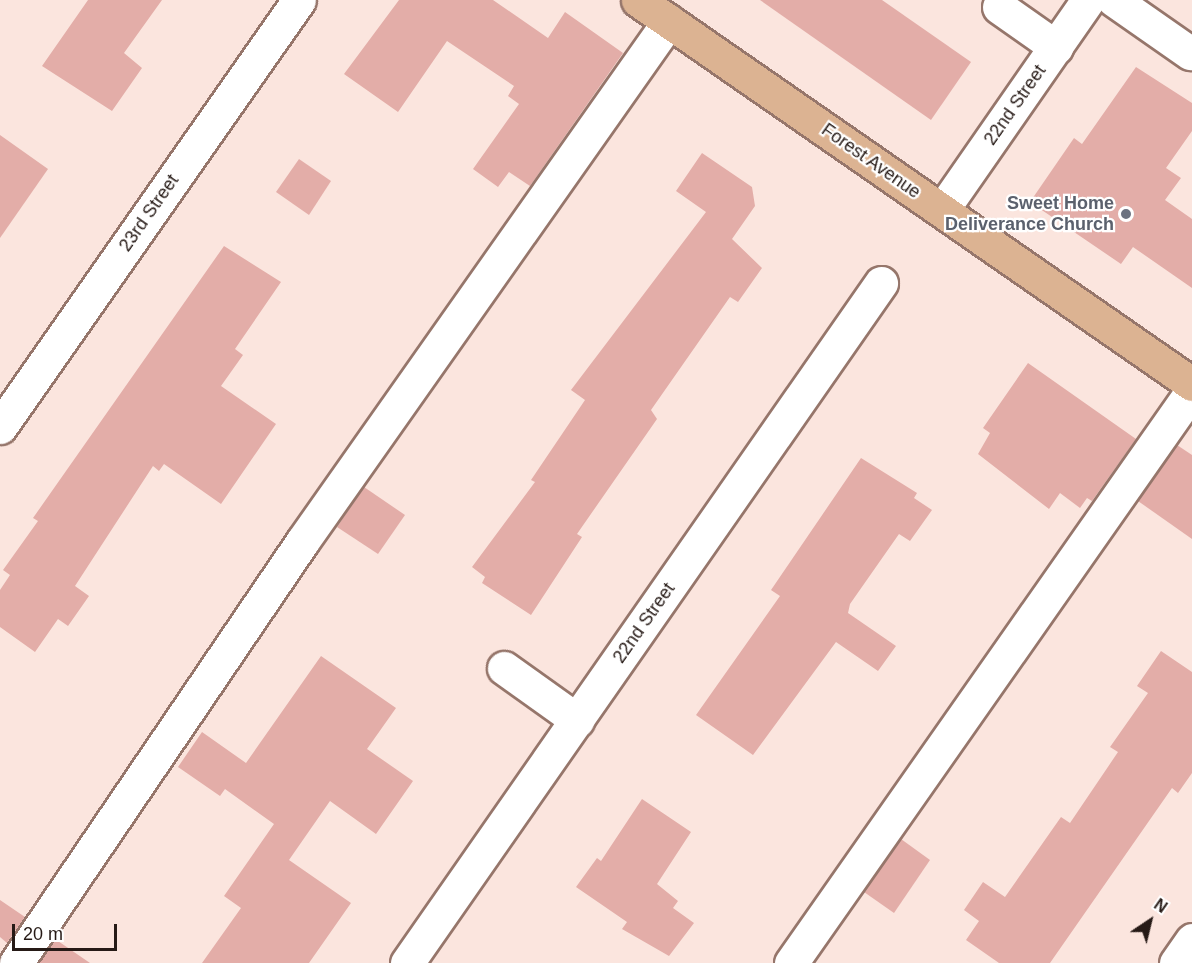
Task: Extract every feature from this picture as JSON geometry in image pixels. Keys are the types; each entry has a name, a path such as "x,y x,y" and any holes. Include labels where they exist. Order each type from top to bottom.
{"main road":[{"name":"Forest Avenue","path":"638,0 1192,384"}],"street":[{"name":"23rd Street","path":"0,427 298,0"},
{"name":"22nd Street","path":"942,210 1088,0"},
{"path":"1114,0 1190,53"},
{"path":"999,7 1056,47"},
{"path":"16,963 296,551 669,21"},
{"name":"22nd Street","path":"407,963 880,284"},
{"path":"791,963 1192,391"},
{"path":"504,668 577,720"},
{"path":"1176,963 1192,940"}],"building":[{"path":"88,0 162,0 124,53 142,68 112,111 42,66"},
{"path":"399,0 493,0 548,38 565,12 623,53 530,186 509,172 498,187 473,169 519,104 508,96 514,86 447,41 398,112 344,74"},
{"path":"760,0 882,0 971,62 931,120"},
{"path":"1136,67 1192,103 1192,131 1166,168 1181,178 1165,200 1192,219 1192,288 1133,247 1121,264 1030,202 1074,138 1082,144"},
{"path":"0,135 48,169 0,238"},
{"path":"702,153 752,187 755,206 732,239 762,268 738,302 730,297 651,410 657,419 577,534 582,537 531,615 482,583 485,577 472,567 535,482 531,480 585,400 571,390 706,212 676,191"},
{"path":"299,159 331,181 309,215 276,192"},
{"path":"224,246 281,282 235,349 243,355 221,386 276,424 221,504 164,464 159,471 153,466 75,586 89,596 68,626 58,619 35,652 0,627 0,590 10,575 3,570 38,521 33,518"},
{"path":"1028,363 1136,439 1092,501 1087,498 1080,508 1060,493 1049,509 978,454 990,433 983,428"},
{"path":"1177,445 1192,455 1192,539 1138,501"},
{"path":"861,458 917,493 914,498 932,510 910,541 899,534 850,604 848,613 896,646 878,671 836,642 753,755 696,715 780,596 771,590"},
{"path":"364,487 405,515 378,554 337,527"},
{"path":"1161,651 1192,672 1192,773 1178,793 1172,788 1050,963 999,963 966,940 979,921 964,910 983,882 1005,897 1061,817 1070,823 1118,752 1110,747 1148,693 1137,686"},
{"path":"321,656 396,708 367,749 413,781 376,834 330,801 289,860 351,903 309,963 202,963 241,908 224,896 274,824 225,789 220,796 178,767 202,732 246,763"},
{"path":"642,799 691,832 657,884 678,901 673,908 694,923 669,956 622,929 627,922 576,887 597,858 601,861"},
{"path":"901,839 930,860 894,913 864,892"},
{"path":"0,900 25,917 7,943 0,937"},
{"path":"55,939 90,963 39,963"}],"place":[{"name":"Sweet Home Deliverance Church","path":"1126,214"}]}
